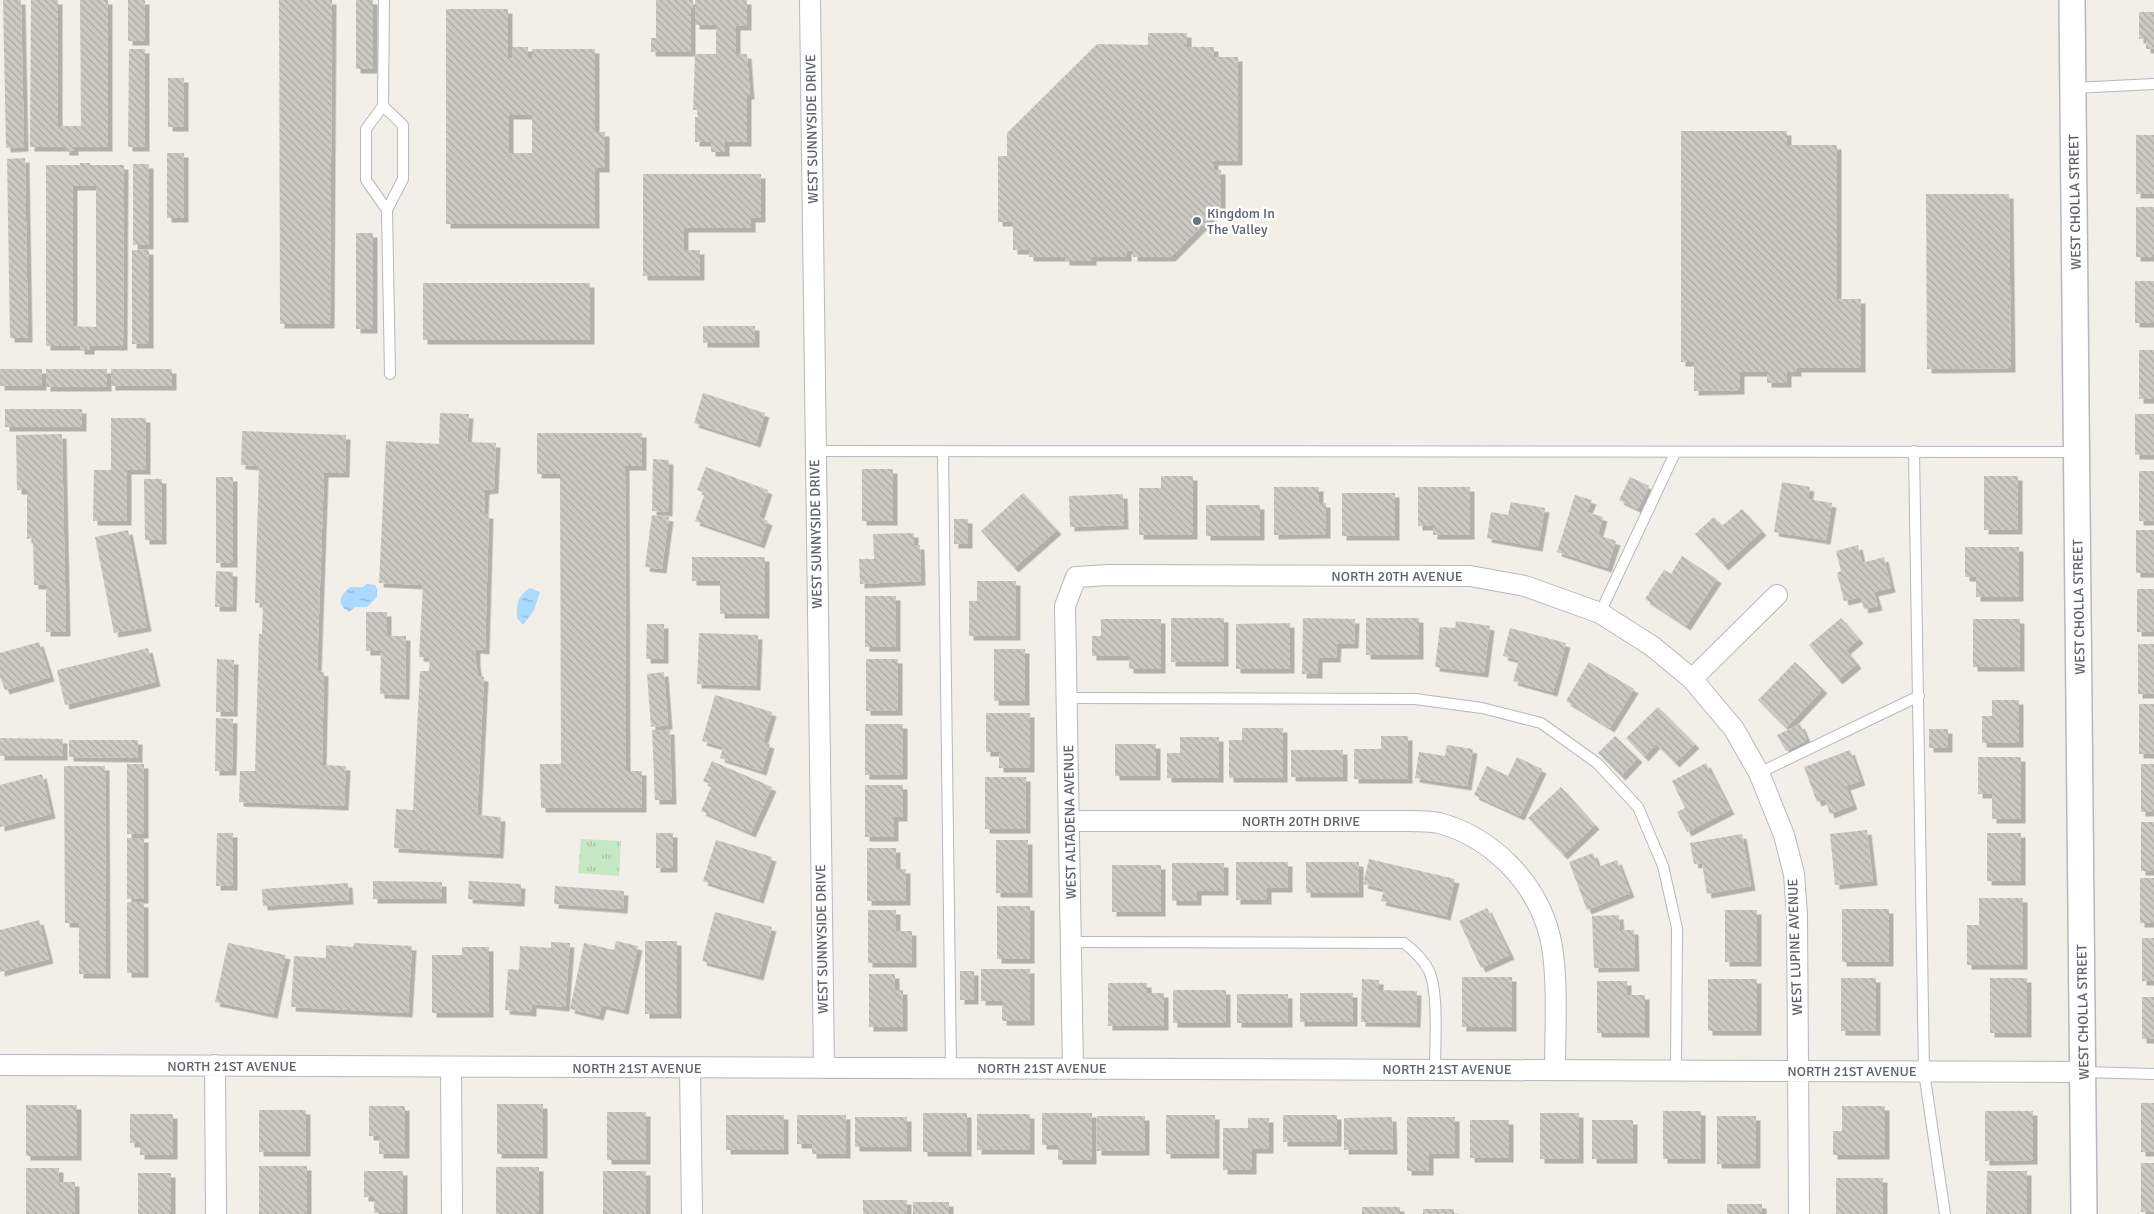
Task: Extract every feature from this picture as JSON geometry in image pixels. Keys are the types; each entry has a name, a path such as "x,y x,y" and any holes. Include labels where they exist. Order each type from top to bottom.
{"street":[{"name":"WEST SUNNYSIDE DRIVE","path":"810,0 824,1068"},
{"name":"WEST CHOLLA STREET","path":"2072,0 2078,452 2084,1214"},
{"name":"NORTH 20TH AVENUE","path":"1076,577 1109,575 1470,576 1525,586 1600,613 1652,646 1692,679"},
{"name":"WEST ALTADENA AVENUE","path":"1073,1069 1065,606 1076,577"},
{"path":"1692,679 1777,595"},
{"name":"WEST LUPINE AVENUE","path":"1692,679 1734,729 1759,773 1784,835 1794,874 1797,915 1799,1214"},
{"name":"NORTH 20TH DRIVE","path":"1070,822 1438,823 1462,831 1493,850 1518,872 1534,898 1549,934 1554,970 1555,1070"},
{"name":"NORTH 21ST AVENUE","path":"0,1065 690,1069 1435,1069 2084,1072"},
{"path":"215,1065 216,1214"},
{"path":"451,1067 452,1214"},
{"path":"690,1069 692,1214"}],"lane":[{"path":"384,0 383,106 366,129 366,180 387,210"},
{"path":"2074,88 2154,84"},
{"path":"383,106 403,125 403,179 387,210 390,374"},
{"path":"815,451 2078,452"},
{"path":"1914,451 1924,1072 1945,1214"},
{"path":"943,452 951,1068"},
{"path":"1600,613 1675,453"},
{"path":"1759,773 1919,696"},
{"path":"1068,698 1415,699 1482,708 1541,723 1597,763 1638,807 1662,866 1677,928 1676,1070"},
{"path":"1071,942 1404,943 1414,951 1428,969 1433,986 1435,1069"},
{"path":"2084,1072 2154,1074"}],"green space":[{"path":"581,839 621,841 619,876 578,873"}],"water":[{"path":"367,584 375,585 377,597 367,607 355,607 349,612 342,606 340,600 350,587 363,587"},
{"path":"530,588 540,592 534,610 523,625 517,618 517,609 520,597"}],"building":[{"path":"3,0 21,0 24,147 6,148"},
{"path":"31,0 58,0 58,126 81,126 80,0 108,0 108,147 74,147 74,151 65,151 65,147 30,147"},
{"path":"128,0 145,0 145,41 128,41"},
{"path":"279,0 332,0 330,324 280,324"},
{"path":"356,0 373,0 373,69 356,69"},
{"path":"656,0 693,0 693,8 691,8 691,52 651,52 651,38 656,38"},
{"path":"695,0 747,0 747,26 736,26 736,54 747,54 750,95 747,95 747,142 725,142 725,152 711,152 711,142 695,142 695,117 698,117 697,110 693,110 695,54 716,54 716,25 695,25"},
{"path":"446,9 508,9 508,58 512,58 512,47 528,47 528,58 532,58 532,49 595,49 595,132 605,132 605,168 595,168 595,224 446,224","holes":["509,115 532,115 532,153 509,153"]},
{"path":"2139,12 2154,12 2154,49 2146,49 2146,39 2139,39"},
{"path":"1148,33 1187,33 1187,47 1214,47 1214,57 1238,57 1238,161 1214,161 1214,170 1221,170 1221,207 1171,257 1133,257 1133,251 1127,250 1127,257 1092,257 1092,261 1065,261 1065,257 1029,257 1029,250 1013,250 1013,222 998,222 998,156 1007,156 1007,133 1097,44 1148,45"},
{"path":"129,49 145,49 145,147 128,147"},
{"path":"168,78 184,78 184,127 168,127"},
{"path":"1681,131 1787,131 1787,145 1837,145 1837,299 1861,299 1861,368 1797,368 1797,372 1787,372 1787,383 1767,383 1767,372 1740,372 1740,390 1694,391 1694,362 1681,362"},
{"path":"2136,135 2154,135 2154,194 2136,194"},
{"path":"167,153 184,153 184,218 167,218"},
{"path":"25,158 28,338 10,338 7,159"},
{"path":"80,163 90,163 90,165 124,165 123,346 90,346 90,350 80,350 80,346 46,346 46,165 80,165","holes":["73,186 96,186 96,327 73,326"]},
{"path":"133,164 149,164 149,245 133,245"},
{"path":"643,174 761,174 761,218 751,218 751,228 684,228 684,250 700,250 700,276 643,276"},
{"path":"1926,194 2009,194 2011,368 1927,369"},
{"path":"2136,207 2154,207 2154,257 2136,257"},
{"path":"356,233 373,233 373,329 356,329"},
{"path":"132,250 149,250 149,344 132,344"},
{"path":"2135,281 2154,281 2154,323 2135,323"},
{"path":"423,283 590,283 590,340 423,340"},
{"path":"703,326 755,326 755,343 703,343"},
{"path":"2139,350 2154,350 2154,399 2139,399"},
{"path":"0,369 42,369 42,386 0,386"},
{"path":"46,369 107,369 107,387 46,387"},
{"path":"111,369 172,369 172,386 111,386"},
{"path":"703,393 765,413 756,443 694,423"},
{"path":"5,409 82,409 82,427 5,427"},
{"path":"440,413 469,414 467,442 496,443 494,489 485,490 484,514 489,514 485,650 476,649 478,676 484,677 477,815 501,817 499,854 394,848 396,809 413,810 420,671 429,671 430,658 419,657 423,585 379,583 386,441 439,444"},
{"path":"2135,414 2154,414 2154,455 2135,455"},
{"path":"111,418 146,418 146,470 127,470 127,521 93,521 94,470 111,470"},
{"path":"242,431 346,435 345,473 324,473 317,671 324,672 322,765 346,766 344,806 239,802 240,771 255,771 259,634 262,634 263,603 255,603 259,466 241,465"},
{"path":"537,433 642,433 642,466 625,466 626,771 642,771 642,808 541,808 540,764 561,764 560,474 537,474"},
{"path":"62,434 66,632 46,632 46,585 34,585 33,538 27,539 27,490 17,490 16,435"},
{"path":"653,459 669,460 668,512 652,511"},
{"path":"706,467 768,490 759,517 768,521 760,544 695,521 705,493 697,490"},
{"path":"862,469 893,469 893,521 862,521"},
{"path":"2139,471 2154,471 2154,521 2139,521"},
{"path":"1161,476 1193,476 1193,535 1139,535 1139,488 1161,488"},
{"path":"1984,476 2018,476 2018,530 1984,530"},
{"path":"216,477 233,477 233,563 216,563"},
{"path":"1630,477 1649,486 1638,509 1619,500"},
{"path":"144,479 162,479 162,540 145,540"},
{"path":"1782,482 1810,487 1808,499 1832,503 1826,540 1774,532"},
{"path":"1274,487 1319,487 1319,503 1326,503 1326,534 1274,535"},
{"path":"1418,487 1470,487 1470,535 1433,535 1433,526 1418,526"},
{"path":"1023,493 1057,530 1014,568 981,531"},
{"path":"1342,493 1395,493 1395,536 1342,536"},
{"path":"1123,494 1124,525 1070,527 1069,496"},
{"path":"1575,495 1592,500 1587,512 1603,517 1598,535 1616,541 1607,568 1557,552"},
{"path":"1511,502 1545,508 1538,547 1487,538 1491,512 1508,515"},
{"path":"1206,505 1260,505 1260,536 1206,536"},
{"path":"1742,509 1762,531 1724,566 1695,534 1714,517 1722,526"},
{"path":"652,515 669,517 662,569 645,567"},
{"path":"954,519 968,519 968,544 954,544"},
{"path":"128,530 147,627 114,633 95,537"},
{"path":"2136,530 2154,530 2154,573 2136,573"},
{"path":"914,533 914,545 920,545 921,581 860,584 859,559 874,559 873,534"},
{"path":"1858,545 1862,563 1884,557 1891,588 1874,592 1878,606 1864,609 1861,597 1844,601 1837,573 1841,571 1836,551"},
{"path":"1965,547 2019,547 2019,597 1976,597 1976,577 1965,577"},
{"path":"1682,556 1717,579 1686,626 1645,599 1664,570 1671,574"},
{"path":"692,557 765,557 765,614 720,614 720,581 692,581"},
{"path":"216,571 233,572 232,607 215,607"},
{"path":"977,581 1016,581 1016,636 969,636 969,601 977,601"},
{"path":"2137,589 2154,589 2154,632 2137,632"},
{"path":"865,596 896,596 896,647 865,647"},
{"path":"366,612 387,612 387,636 406,636 405,695 380,694 381,651 366,651"},
{"path":"1171,618 1224,618 1224,662 1171,662"},
{"path":"1303,618 1355,619 1354,644 1337,644 1336,658 1318,658 1318,674 1302,674"},
{"path":"1366,618 1419,618 1419,655 1366,655"},
{"path":"1841,618 1859,639 1846,650 1857,664 1838,680 1809,645"},
{"path":"1101,619 1161,619 1161,669 1129,669 1129,656 1092,656 1092,636 1101,636"},
{"path":"1973,619 2020,619 2020,667 1973,667"},
{"path":"1456,621 1490,626 1484,673 1435,667 1440,627 1455,628"},
{"path":"1290,623 1290,669 1236,669 1236,624"},
{"path":"647,624 664,624 664,659 646,659"},
{"path":"1510,628 1566,643 1553,692 1513,681 1519,660 1503,656"},
{"path":"699,633 758,635 756,686 697,684"},
{"path":"39,642 50,677 5,690 0,677 0,653"},
{"path":"2138,644 2154,644 2154,694 2138,694"},
{"path":"148,648 156,682 65,705 57,670"},
{"path":"994,649 1025,649 1025,701 994,701"},
{"path":"217,659 234,660 233,712 216,712"},
{"path":"866,659 898,659 898,711 866,711"},
{"path":"1589,662 1634,689 1610,728 1566,701"},
{"path":"1795,662 1823,689 1786,728 1758,700"},
{"path":"664,672 668,725 651,727 647,674"},
{"path":"715,695 772,712 763,742 770,744 762,771 720,758 723,747 702,741"},
{"path":"1992,700 2019,700 2019,743 1982,743 1982,716 1992,716"},
{"path":"2139,704 2154,704 2154,754 2139,754"},
{"path":"1658,707 1695,744 1675,763 1656,744 1644,757 1626,738"},
{"path":"986,713 1030,713 1030,768 999,768 999,752 986,752"},
{"path":"216,718 233,719 232,771 215,771"},
{"path":"865,724 903,724 903,775 865,775"},
{"path":"1800,724 1807,740 1786,751 1777,735"},
{"path":"1242,728 1283,728 1283,778 1229,778 1229,740 1242,740"},
{"path":"1929,729 1948,729 1948,748 1929,748"},
{"path":"652,730 670,730 672,800 655,800"},
{"path":"1381,736 1408,736 1408,779 1354,779 1354,749 1381,749"},
{"path":"1615,736 1638,758 1621,776 1598,753"},
{"path":"1180,737 1219,737 1219,778 1167,778 1167,753 1180,753"},
{"path":"0,738 63,739 63,756 0,756"},
{"path":"69,740 138,740 138,758 69,757"},
{"path":"1115,744 1156,744 1156,776 1115,776"},
{"path":"1447,745 1473,749 1467,786 1415,778 1419,752 1445,756"},
{"path":"1291,750 1343,750 1343,777 1291,777"},
{"path":"1850,750 1861,781 1846,786 1853,805 1830,814 1825,799 1817,802 1804,767"},
{"path":"1517,757 1542,769 1520,816 1474,795 1487,766 1508,776"},
{"path":"1978,757 2021,757 2021,819 1992,819 1992,794 1978,794"},
{"path":"712,761 772,787 751,833 701,811 712,785 703,781"},
{"path":"1706,763 1730,810 1687,832 1677,812 1685,808 1672,781"},
{"path":"127,764 144,764 144,834 127,834"},
{"path":"2141,764 2154,764 2154,812 2141,812"},
{"path":"64,766 105,766 106,974 79,974 79,923 65,923"},
{"path":"42,774 51,814 0,827 0,785"},
{"path":"985,777 1026,777 1026,829 985,829"},
{"path":"865,785 903,785 903,817 894,817 894,837 865,837"},
{"path":"1561,787 1595,825 1563,855 1528,818"},
{"path":"2141,822 2154,822 2154,871 2141,871"},
{"path":"1867,830 1873,881 1835,885 1830,834"},
{"path":"217,833 233,833 233,886 216,886"},
{"path":"656,833 673,833 673,868 656,868"},
{"path":"1987,833 2021,833 2021,881 1987,881"},
{"path":"1742,834 1751,886 1707,894 1702,863 1694,864 1690,843"},
{"path":"127,838 144,838 144,899 127,899"},
{"path":"716,840 772,857 759,899 703,881"},
{"path":"996,840 1028,840 1028,893 996,893"},
{"path":"867,848 896,848 896,869 906,869 906,901 867,901"},
{"path":"1593,853 1598,867 1617,860 1630,893 1587,910 1569,862"},
{"path":"1369,859 1455,879 1446,916 1381,901 1384,889 1363,884"},
{"path":"1236,862 1288,862 1288,888 1267,888 1267,900 1236,900"},
{"path":"1306,862 1359,862 1359,893 1306,893"},
{"path":"1172,863 1224,863 1224,891 1197,891 1197,901 1172,901"},
{"path":"1112,865 1161,865 1161,912 1112,912"},
{"path":"2140,878 2154,878 2154,923 2140,923"},
{"path":"373,881 442,882 442,899 373,899"},
{"path":"469,881 521,884 520,902 468,899"},
{"path":"348,883 349,900 263,906 262,889"},
{"path":"555,886 624,891 623,909 554,904"},
{"path":"1979,898 2023,898 2023,965 1967,965 1967,925 1979,925"},
{"path":"127,902 144,903 144,973 127,973"},
{"path":"997,906 1030,906 1030,959 997,959"},
{"path":"1487,908 1510,955 1481,968 1459,921"},
{"path":"1842,909 1889,909 1889,962 1842,962"},
{"path":"868,910 896,910 896,931 912,931 912,963 868,963"},
{"path":"1725,910 1757,910 1757,962 1725,962"},
{"path":"715,912 772,927 759,976 702,961"},
{"path":"1619,915 1620,930 1634,930 1635,967 1594,968 1592,916"},
{"path":"39,920 49,959 0,972 0,930"},
{"path":"2142,938 2154,938 2154,981 2142,981"},
{"path":"616,941 638,946 624,1010 602,1005 599,1016 570,1009 584,943 614,950"},
{"path":"645,941 677,941 677,1014 645,1014"},
{"path":"551,942 570,943 565,1007 532,1004 532,1012 505,1010 508,969 519,970 520,946 551,948"},
{"path":"228,943 286,955 273,1014 215,1002"},
{"path":"354,943 412,946 408,1013 291,1007 294,956 326,958 326,945 353,947"},
{"path":"462,947 489,947 489,1013 432,1013 432,955 462,955"},
{"path":"981,969 1030,969 1030,1021 1002,1021 1002,1001 981,1001"},
{"path":"960,971 974,971 974,1000 960,1000"},
{"path":"869,974 895,974 895,990 903,990 903,1027 869,1027"},
{"path":"1462,977 1512,977 1512,1027 1462,1027"},
{"path":"1841,978 1876,978 1876,1031 1841,1031"},
{"path":"1990,978 2027,978 2027,1033 1990,1033"},
{"path":"1362,979 1379,980 1379,990 1417,991 1416,1023 1361,1022"},
{"path":"1708,979 1757,979 1757,1031 1708,1031"},
{"path":"1597,981 1627,981 1627,995 1645,995 1645,1033 1597,1033"},
{"path":"1108,983 1147,983 1147,993 1164,993 1164,1026 1108,1026"},
{"path":"1173,990 1226,990 1226,1023 1173,1023"},
{"path":"1300,993 1353,993 1353,1022 1300,1022"},
{"path":"1237,994 1288,994 1288,1023 1237,1023"},
{"path":"2142,997 2154,997 2154,1039 2142,1039"},
{"path":"2141,1103 2154,1103 2154,1152 2141,1152"},
{"path":"497,1104 543,1104 543,1154 497,1154"},
{"path":"26,1105 77,1105 77,1156 26,1156"},
{"path":"369,1106 405,1106 405,1154 379,1154 379,1136 369,1136"},
{"path":"1842,1106 1885,1106 1885,1155 1833,1155 1833,1131 1842,1131"},
{"path":"259,1110 306,1110 306,1152 259,1152"},
{"path":"1663,1111 1701,1111 1701,1159 1663,1159"},
{"path":"1985,1111 2033,1111 2033,1160 1985,1161"},
{"path":"607,1112 646,1112 646,1160 607,1160"},
{"path":"923,1113 967,1113 967,1152 923,1152"},
{"path":"1042,1113 1092,1113 1092,1160 1058,1160 1058,1145 1042,1145"},
{"path":"1540,1113 1579,1113 1579,1159 1540,1159"},
{"path":"130,1114 173,1114 173,1155 140,1155 140,1143 130,1143"},
{"path":"977,1114 1030,1114 1030,1150 977,1150"},
{"path":"726,1115 784,1115 784,1150 726,1150"},
{"path":"797,1115 846,1115 846,1154 812,1154 812,1144 797,1144"},
{"path":"1166,1115 1215,1115 1215,1154 1166,1154"},
{"path":"1283,1115 1337,1115 1337,1142 1283,1142"},
{"path":"1097,1116 1145,1116 1145,1151 1097,1151"},
{"path":"1717,1116 1756,1116 1756,1164 1717,1164"},
{"path":"855,1117 907,1117 907,1147 855,1147"},
{"path":"1392,1117 1393,1150 1344,1150 1344,1118"},
{"path":"1407,1117 1455,1117 1455,1154 1429,1154 1429,1171 1407,1171"},
{"path":"1248,1118 1269,1118 1269,1149 1252,1149 1252,1170 1223,1170 1223,1128 1248,1128"},
{"path":"1470,1120 1509,1120 1509,1158 1470,1158"},
{"path":"1592,1120 1633,1120 1633,1159 1592,1159"},
{"path":"2141,1163 2154,1163 2154,1212 2141,1212"},
{"path":"259,1166 307,1166 307,1214 259,1214"},
{"path":"496,1167 539,1167 539,1214 496,1214"},
{"path":"26,1168 59,1168 59,1182 75,1182 75,1214 26,1214"},
{"path":"364,1171 403,1171 403,1213 374,1213 374,1197 364,1197"},
{"path":"603,1171 646,1171 646,1214 603,1214"},
{"path":"1987,1171 2027,1171 2027,1214 1986,1214"},
{"path":"138,1173 171,1173 171,1214 138,1214"},
{"path":"1836,1178 1883,1178 1883,1214 1836,1214"},
{"path":"863,1200 907,1200 907,1214 863,1214"},
{"path":"913,1202 949,1202 949,1214 913,1214"},
{"path":"1727,1204 1762,1204 1762,1214 1727,1214"},
{"path":"1362,1207 1400,1207 1400,1214 1362,1214"},
{"path":"1423,1209 1454,1209 1454,1214 1423,1214"}],"place":[{"name":"Kingdom In The Valley","path":"1197,221"}]}
